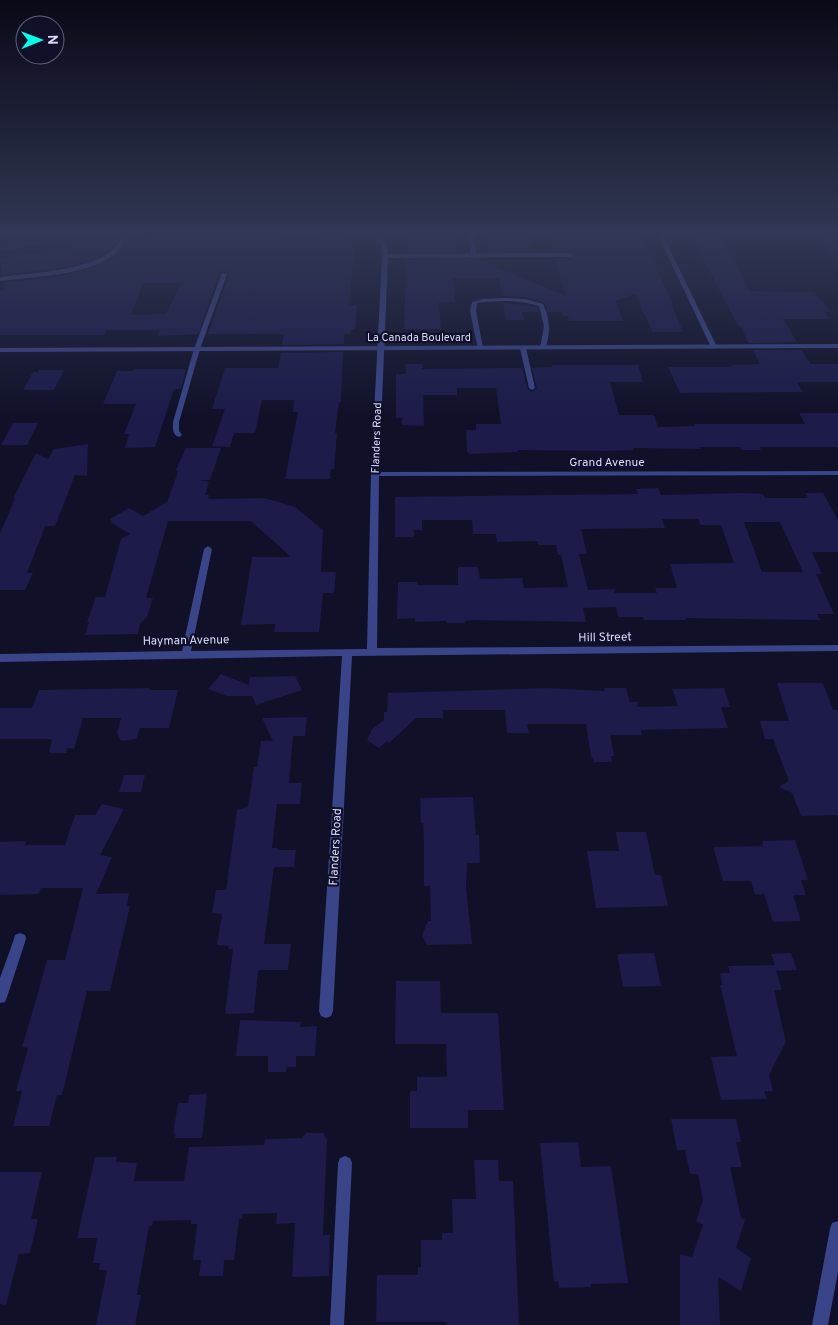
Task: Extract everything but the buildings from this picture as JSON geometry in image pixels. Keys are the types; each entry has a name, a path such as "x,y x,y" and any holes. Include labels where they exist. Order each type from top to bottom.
{"street":[{"name":"Flanders Road","path":"372,653 375,474 383,293"},
{"path":"688,293 714,347"},
{"name":"La Canada Boulevard","path":"0,350 838,346"},
{"name":"Grand Avenue","path":"375,474 838,473"},
{"path":"186,653 208,549"},
{"name":"Hill Street","path":"372,653 838,648"},
{"name":"Hayman Avenue","path":"0,658 186,653 372,653"},
{"name":"Flanders Road","path":"326,1011 347,653"},
{"path":"0,997 20,939"},
{"path":"820,1325 838,1229"}],"lane":[{"path":"179,435 176,431 176,422 196,349 217,293"},
{"path":"480,348 473,311 475,302 527,300 541,304 546,316 547,331 544,348"},
{"path":"523,348 532,388"},
{"path":"337,1325 345,1163"}]}
